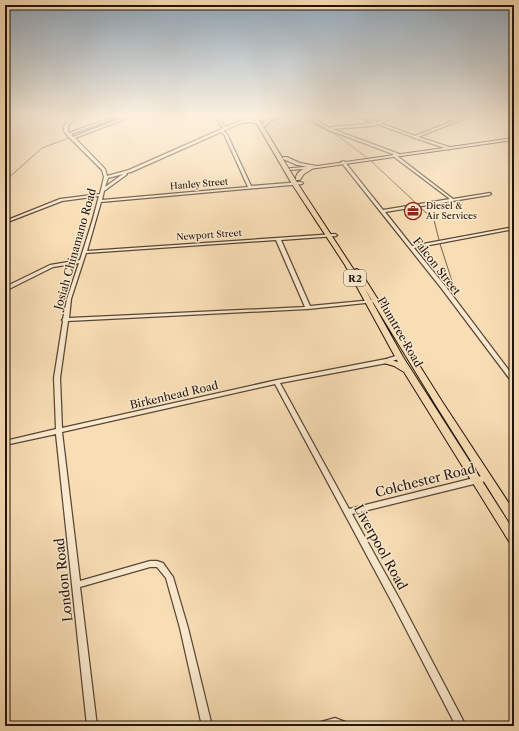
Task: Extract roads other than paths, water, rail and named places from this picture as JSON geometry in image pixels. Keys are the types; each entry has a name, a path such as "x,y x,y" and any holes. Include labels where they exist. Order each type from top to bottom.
{"highway":[{"name":"Plumtree Road","path":"275,149 284,166 290,171 298,182 332,235 371,301 408,372 481,479 514,520"},
{"name":"Plumtree Road","path":"280,149 286,158 290,171"},
{"path":"286,158 299,164 313,166"},
{"path":"298,182 299,175 303,171 313,166"},
{"name":"Plumtree Road","path":"371,301 404,345 481,479 514,540"},
{"path":"404,345 399,356 415,364"},
{"path":"395,348 386,359 398,364 408,372"}],"main road":[{"path":"290,171 313,166 440,149"}],"street":[{"name":"Josiah Chinamano Road","path":"59,431 57,378 65,320 69,299 106,177 104,170 84,149"},
{"path":"106,177 130,171 179,149"},
{"path":"232,149 250,188"},
{"path":"381,149 396,155 452,200"},
{"name":"Falcon Street","path":"343,162 411,247 514,381"},
{"path":"104,170 123,173"},
{"path":"103,190 130,171"},
{"name":"Hanley Street","path":"5,222 61,200 250,188 298,182"},
{"path":"383,212 489,194"},
{"path":"411,247 514,228"},
{"name":"Newport Street","path":"84,252 332,235"},
{"path":"278,239 308,308"},
{"path":"5,289 52,266 80,262"},
{"path":"65,320 308,308 371,301"},
{"name":"Birkenhead Road","path":"5,443 399,356"},
{"name":"Liverpool Road","path":"277,382 397,603 461,726"},
{"name":"London Road","path":"59,431 92,726"},
{"name":"Colchester Road","path":"348,512 481,479"},
{"path":"76,585 150,564 157,564 164,569 169,577 184,628 207,726"},
{"path":"320,726 335,722 344,726"}],"waterway":[{"path":"5,181 41,149"},
{"path":"355,149 366,157"},
{"path":"371,161 417,204"},
{"path":"420,207 434,220 439,240"},
{"path":"440,244 452,281"}],"place":[{"name":"Diesel & Air Services","path":"413,211"}]}
